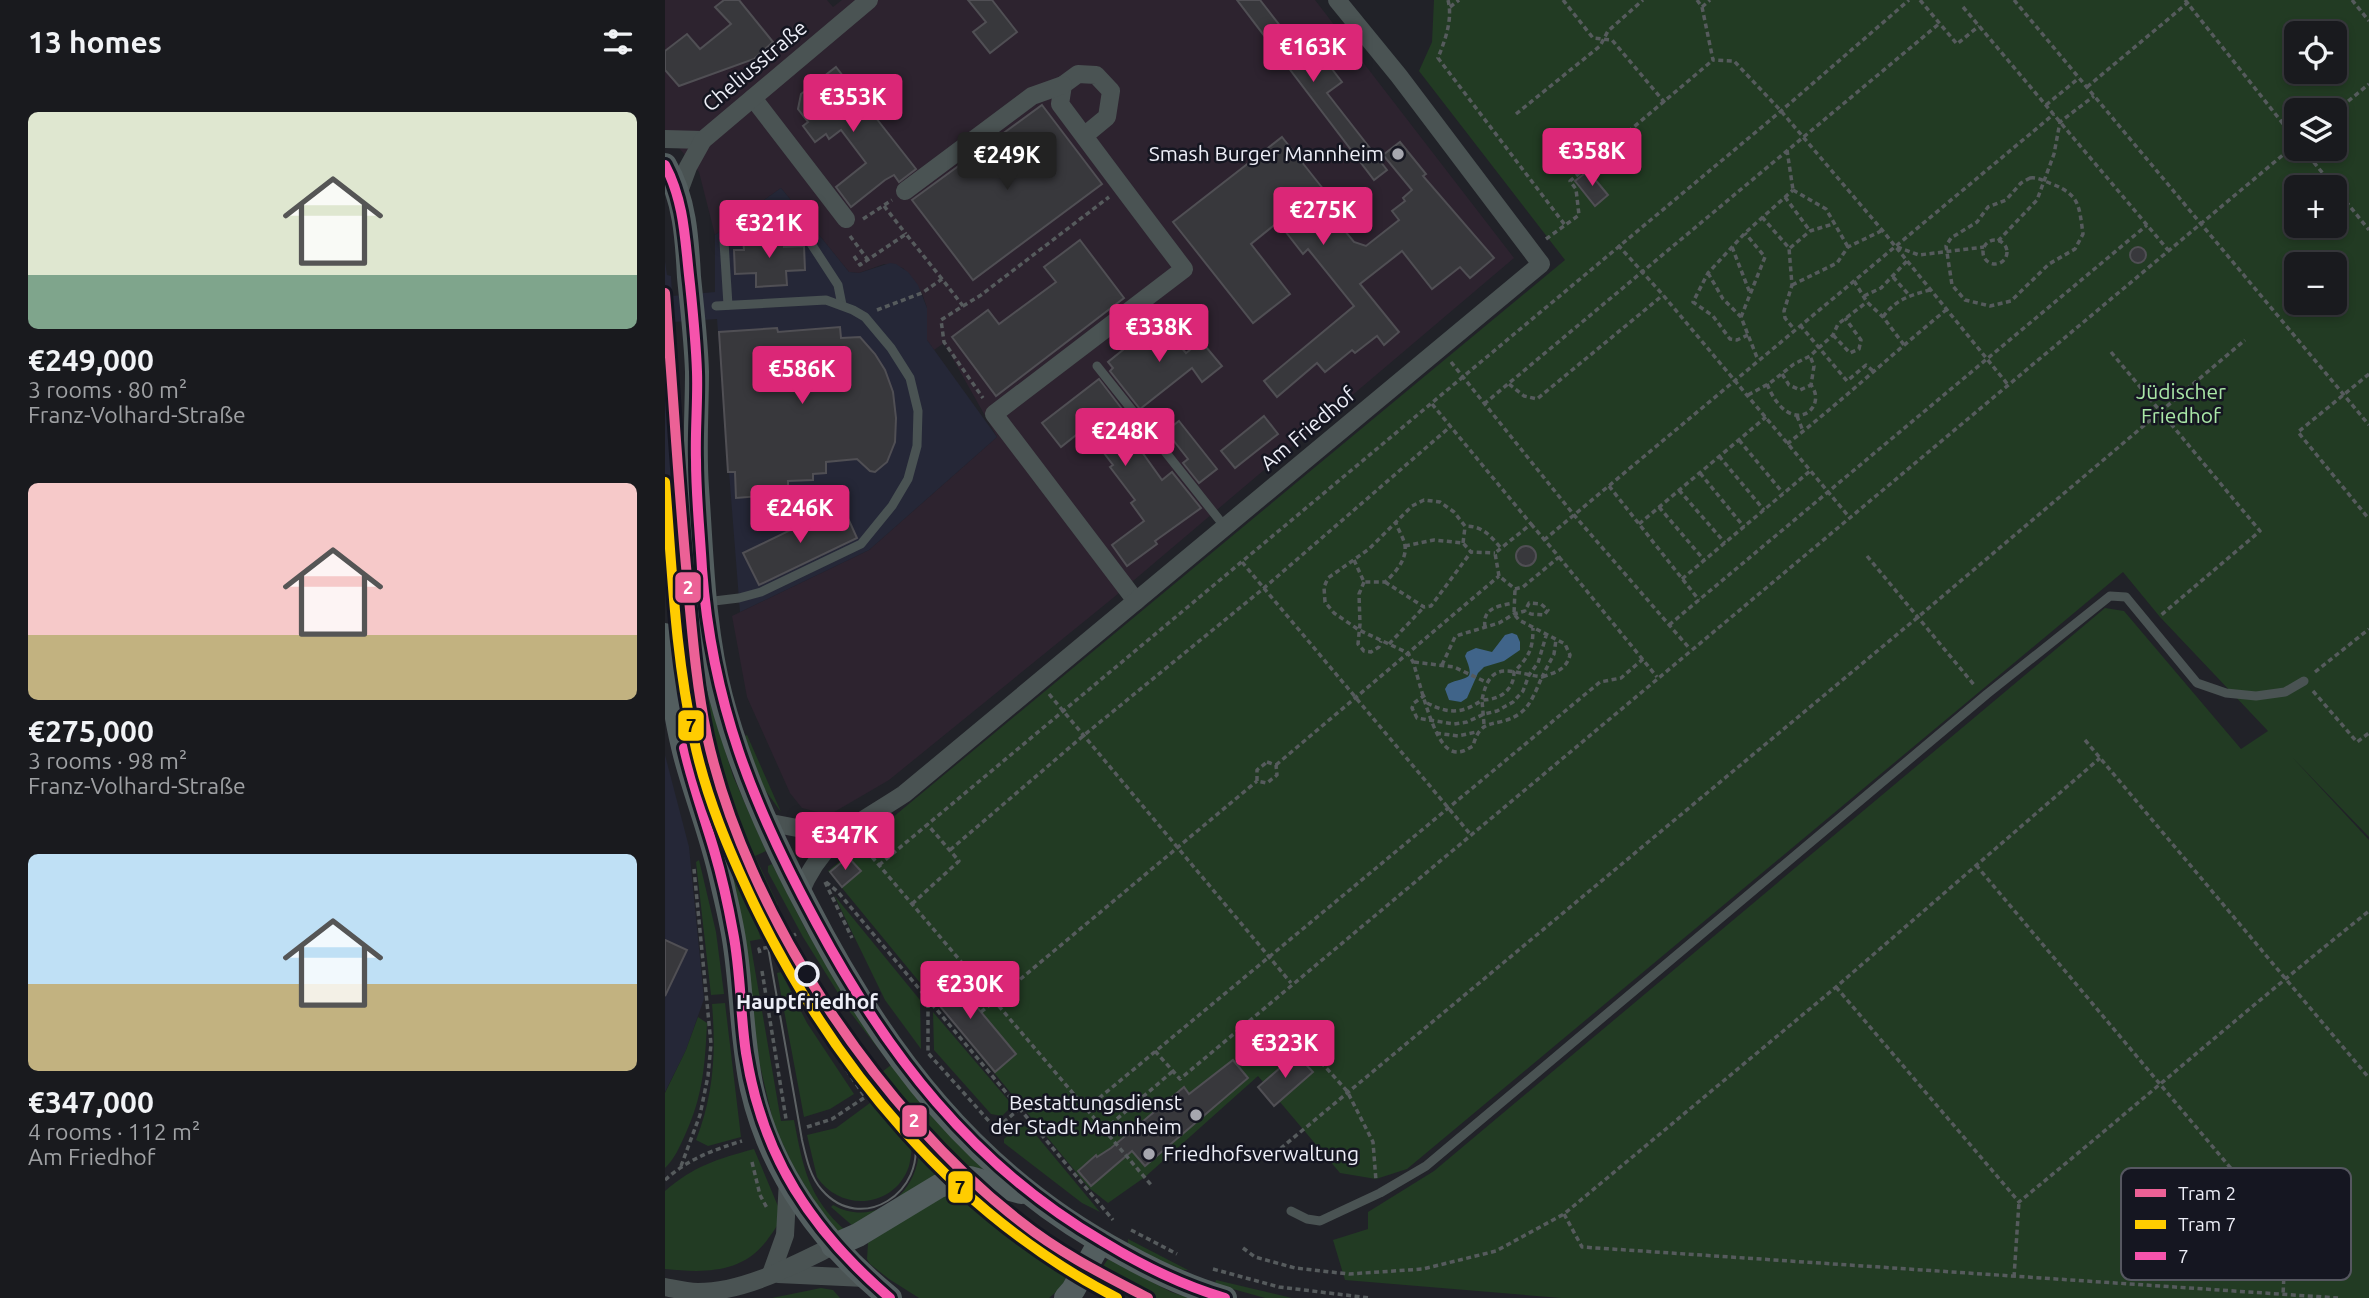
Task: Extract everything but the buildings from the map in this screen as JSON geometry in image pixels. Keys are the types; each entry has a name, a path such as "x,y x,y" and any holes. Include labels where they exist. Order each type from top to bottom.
{"main road":[{"path":"665,165 672,198 685,228 697,369 695,471 705,603 712,656 733,739 766,822 800,893 825,942 867,1011 922,1086 971,1142 1028,1194 1100,1242 1184,1285 1225,1298"},
{"path":"665,635 673,700 685,756 719,869 735,944 746,1054 753,1091 769,1140 788,1180 833,1246 890,1298"},
{"path":"833,1246 858,1235 939,1186 959,1180 970,1178 1028,1194"},
{"path":"1066,1298 1100,1242"}],"street":[{"name":"Cheliusstraße","path":"672,198 703,140 869,0"},
{"path":"1337,0 1399,76 1530,251"},
{"path":"905,191 1032,96 1063,85 1078,74 1096,75 1111,91 1107,117 1084,136"},
{"path":"1063,85 1060,104 1184,269 994,414 1136,601"},
{"path":"753,98 848,223"},
{"name":"Cheliusstraße","path":"665,139 703,140"},
{"name":"Am Friedhof","path":"800,893 814,863 846,831 904,794 1541,264 1530,251"},
{"path":"766,822 818,832 846,831"},
{"path":"771,1274 785,1235 788,1180"},
{"path":"665,1287 696,1293 723,1289 771,1274 833,1246"},
{"path":"771,1274 865,1278"}],"lane":[{"path":"728,305 724,242 735,223 754,214 773,214 810,242 838,285 842,305"},
{"path":"705,603 761,592 861,544 892,506 908,479 917,446 918,411 910,378 891,348 865,317 826,300 716,306"},
{"path":"1097,366 1225,527"},
{"path":"1291,1211 1307,1219 1319,1221 1381,1193 1426,1166 1987,694 2110,596 2126,597 2197,683 2226,693 2256,696 2284,692 2304,681"}],"path":[{"path":"1448,0 1450,7 1447,33 1438,58 1565,225"},
{"path":"1450,7 1459,0"},
{"path":"1563,0 1593,38 1612,40 1665,103"},
{"path":"1516,114 1600,46 1608,31 1643,0"},
{"path":"1697,0 1702,7 1713,60"},
{"path":"1702,7 1710,0"},
{"path":"879,865 1781,111 1909,0"},
{"path":"1920,0 1957,44 1979,26"},
{"path":"2014,0 2369,425"},
{"path":"2352,0 2369,20"},
{"path":"2087,88 2188,1 2284,126"},
{"path":"1963,7 2168,250"},
{"path":"1484,404 1940,23"},
{"path":"1530,251 1579,215 1576,189 1570,181 1713,60 1734,61 1781,111 1882,230 1985,360 2009,386"},
{"path":"2046,105 2079,78"},
{"path":"2347,102 2369,83"},
{"path":"1998,241 2036,200 2054,154 2060,122 2094,96"},
{"path":"1544,540 2054,114"},
{"path":"1787,150 1793,190"},
{"path":"1155,1051 1180,1079 2009,386 2284,152"},
{"path":"2313,161 2324,175"},
{"path":"2030,178 2065,188 2075,200 2083,234 2075,249 2049,264 2011,301 1990,306 1965,300 1952,285 1948,253 1946,246 1951,238 1977,222 1988,206 2006,200 2021,183 2030,178"},
{"path":"994,414 944,342 941,320 1122,187"},
{"path":"1748,335 1737,340 1730,338 1713,316 1693,302 1708,272 1745,233 1793,190"},
{"path":"1793,190 1826,209 1848,247"},
{"path":"868,260 848,233 848,223 884,206 905,191"},
{"path":"1785,197 1810,231"},
{"path":"2347,204 2369,230"},
{"path":"884,206 963,306"},
{"path":"1762,217 1789,248 1792,285 1783,311 1794,330"},
{"path":"1789,248 1810,231 1833,224"},
{"path":"1669,625 2147,225"},
{"path":"1792,285 1837,263 1848,247 1882,230"},
{"path":"1741,317 1765,257 1745,233"},
{"path":"854,256 860,265 906,234"},
{"path":"1895,247 1919,255 1948,253 1984,247 1993,240 2004,244 2006,258 1993,264 1987,261 1983,254 1984,247"},
{"path":"1618,245 1850,518"},
{"path":"1732,247 1750,293"},
{"path":"1864,296 1881,288 1907,261"},
{"path":"1708,272 1723,299 1741,317 1758,360"},
{"path":"1893,277 1909,295"},
{"path":"881,308 922,293 942,279"},
{"path":"1854,281 1867,302 1883,317 1904,345"},
{"path":"1883,317 1889,309 1909,295 1930,290"},
{"path":"1509,384 1524,396 1537,399 1663,295"},
{"path":"1748,395 1794,364 1811,356 1833,335 1838,324 1867,302"},
{"path":"1787,444 1837,405 1946,310"},
{"path":"1833,335 1850,353 1859,349 1861,340 1845,318"},
{"path":"1800,325 1847,381 1866,365 1873,371"},
{"path":"1274,1154 1918,617 2245,340"},
{"path":"1441,349 1574,514 1690,650"},
{"path":"2111,352 2260,531 2151,625"},
{"path":"1767,384 1783,411 1797,416 1812,408 1816,401 1816,392 1811,385 1814,366 1811,356"},
{"path":"2369,373 2298,432 2369,519"},
{"path":"1782,374 1789,385 1800,390 1811,385"},
{"path":"1431,403 1658,677"},
{"path":"1797,416 1803,431"},
{"path":"1639,524 1766,417"},
{"path":"950,850 1083,736 1264,588 1451,426"},
{"path":"1739,440 1783,493"},
{"path":"1719,456 1764,510"},
{"path":"1682,579 1810,471"},
{"path":"1700,472 1744,527"},
{"path":"1609,485 1699,600"},
{"path":"1679,490 1725,543"},
{"path":"1476,732 1473,746 1462,752 1451,751 1436,733 1425,695 1408,653 1359,630 1334,612 1325,603 1324,587 1328,578 1382,538 1412,506 1424,500 1440,502 1454,512 1465,526 1463,542 1471,552 1495,553"},
{"path":"1659,506 1704,560"},
{"path":"1385,582 1399,567 1405,546 1396,523"},
{"path":"1515,589 1499,576 1495,553 1531,524"},
{"path":"1465,526 1476,526 1500,547"},
{"path":"1405,546 1434,540 1463,542"},
{"path":"1364,582 1385,582 1424,607 1431,607 1471,552"},
{"path":"1867,556 1976,687"},
{"path":"1515,589 1523,587 1559,557"},
{"path":"1354,560 1364,582 1359,594 1358,643 1364,651 1376,650 1381,641"},
{"path":"1242,562 1471,835"},
{"path":"1276,765 1499,576"},
{"path":"1484,724 1484,681 1490,676 1499,672 1514,672 1542,677 1567,665 1570,655 1565,644 1546,636 1519,620 1514,614 1515,589"},
{"path":"1485,627 1487,611 1513,603"},
{"path":"1442,665 1455,638 1499,623 1514,614 1525,611 1544,615 1548,610 1529,603 1525,611"},
{"path":"1389,643 1424,607"},
{"path":"1427,704 1443,711 1462,712 1482,700 1492,700 1507,692 1514,681 1514,672 1533,646 1533,628"},
{"path":"2369,629 2304,681 2357,742 2369,733"},
{"path":"1425,695 1414,703 1413,713 1417,718 1454,724 1497,711 1513,702 1523,691 1529,675 1538,663 1546,636"},
{"path":"1436,733 1458,736 1476,732 1484,724 1505,721 1521,713 1531,702 1554,654 1556,640"},
{"path":"1086,1109 1600,682 1621,678 1643,659"},
{"path":"1413,662 1465,671 1484,681"},
{"path":"1039,682 1292,984"},
{"path":"2085,740 2369,1078"},
{"path":"1243,1248 1255,1258 1295,1268 1349,1274 1423,1269 1496,1251 1564,1214 1836,986 2100,758"},
{"path":"1258,780 1257,770 1267,762 1276,765"},
{"path":"1258,780 1267,783 1277,775 1276,765"},
{"path":"981,1012 1258,780"},
{"path":"912,904 960,861 927,824"},
{"path":"846,831 879,865 1152,1186"},
{"path":"814,863 824,880 838,892 928,1001 958,1031 1114,1222"},
{"path":"1976,865 2230,1168"},
{"path":"681,1166 700,1115 711,1044 694,866"},
{"path":"2019,1202 2161,1086 2286,977 2369,911"},
{"path":"764,948 759,949 786,1119"},
{"path":"1836,986 2019,1202 2014,1277"},
{"path":"928,1001 928,1053 996,1129 1020,1108"},
{"path":"1304,1043 1347,1091 1373,1142 1376,1179 1381,1193"},
{"path":"842,1063 865,1097"},
{"path":"1104,1130 1173,1071"},
{"path":"807,1127 832,1119 870,1094"},
{"path":"665,1180 681,1166 710,1151 742,1141"},
{"path":"1564,1214 1582,1247 2338,1298"},
{"path":"1126,1228 1188,1260"},
{"path":"1213,1269 1279,1287 1370,1298"},
{"path":"2283,1295 2284,1280"}],"shaded area":[{"path":"665,0 827,0 833,7 842,0 1315,0 1514,258 1113,598 889,780 829,815 802,808 790,793 747,697 732,616 869,550 997,437 944,343 934,350 927,340 927,308 922,293 903,268 884,264 859,273 849,272 781,188 715,235 699,172 665,131"},
{"path":"781,188 849,272 859,273 890,263 908,272 918,285 927,308 927,340 997,437 869,550 740,612 717,319 674,322 706,718 730,803 748,851 786,932 773,939 762,940 738,869 729,869 699,770 681,679 665,491 665,261 667,275 671,276 672,296 715,292 715,235"},
{"path":"665,755 689,847 704,999 686,1050 665,1092"}],"green space":[{"name":"Jüdischer Friedhof","path":"1434,0 2369,0 2369,837 2292,757 2369,840 2369,1298 1561,1298 1345,1280 1333,1240 1368,1229 1368,1212 1434,1171 2105,608 2124,611 2241,749 2268,731 2160,617 2123,572 1407,1169 1376,1179 1340,1173 1258,1076 1145,1177 1108,1203 1089,1188 828,871 1565,260 1419,71 1432,42"},
{"path":"696,626 710,702 733,776 766,851 755,856 778,905 774,907 744,838 719,768 702,696"},
{"path":"747,735 781,812 763,787 744,736"},
{"path":"699,860 716,932 724,994 711,995 696,862"},
{"path":"772,864 842,992 983,1169 966,1172 900,1102 862,1049 882,1072 891,1065 850,1012 803,937 768,872 768,866"},
{"path":"729,869 738,869 761,939 750,941 781,1121 794,1120 804,1167 815,1194 833,1219 846,1231 838,1234 795,1170 774,1125 758,1057"},
{"path":"834,895 920,1000 921,1049 885,1000"},
{"path":"781,972 807,1023 854,1094 830,1109 804,1117 777,973"},
{"path":"725,1003 741,1137 708,1146 696,1140 707,1106 712,1073 712,1004"},
{"path":"933,1012 1009,1101 1008,1110 1002,1116 991,1114 934,1050"},
{"path":"698,1017 707,1023 699,1093 683,1140 665,1168 665,1093 686,1050"},
{"path":"874,1100 885,1114 889,1112 907,1135 911,1149 910,1163 902,1180 892,1190 867,1201 853,1200 827,1189 817,1177 807,1135 836,1128"},
{"path":"1017,1127 1031,1129 1100,1212 1082,1203 1004,1143 1004,1139"},
{"path":"754,1149 780,1211 779,1221 772,1233 749,1258 737,1264 710,1270 665,1269 665,1191 686,1175 707,1164"},
{"path":"922,1149 947,1175 854,1227 831,1207 833,1205 848,1211 863,1212 877,1210 890,1203 910,1182"},
{"path":"961,1189 1007,1230 1068,1274 1063,1284 1049,1298 919,1298 870,1264 867,1259 868,1243 945,1193"},
{"path":"1128,1239 1188,1270 1176,1270 1128,1244"},
{"path":"1108,1259 1171,1292 1189,1298 1155,1298 1099,1272"},
{"path":"1216,1280 1292,1298 1265,1298 1215,1284"},
{"path":"821,1288 833,1290 840,1298 772,1298"}],"water":[{"path":"1505,635 1517,635 1520,650 1504,661 1484,667 1478,673 1467,698 1461,702 1449,700 1445,689 1448,684 1468,677 1470,670 1465,656 1467,652 1476,648 1492,652"}],"tram line":[{"name":"2","path":"665,293 684,542 700,697 707,736 726,803 753,871 786,939 825,1004 870,1067 918,1125 968,1177 1021,1222 1051,1244 1148,1298"},
{"name":"7","path":"665,482 678,644 699,761 719,824 736,864 786,964 821,1023 861,1078 904,1131 951,1179 1003,1224 1058,1264 1117,1298"},
{"path":"740,865 751,890 768,947 807,1160 818,1185 838,1203 855,1208 872,1208 901,1190 911,1175 915,1157 914,1137 910,1124 887,1090"}],"transit line":[{"name":"7","path":"665,165 680,208 692,306 697,372 697,501 707,618 715,664 739,752 754,794 793,878 843,970 872,1016 903,1060 973,1141 1012,1178 1055,1211 1102,1241 1162,1274 1225,1298"},
{"name":"7","path":"684,748 727,901 738,962 746,1053 764,1126 778,1159 814,1218 862,1273 890,1298"}],"place":[{"name":"Smash Burger Mannheim","path":"1398,154"},
{"name":"Hauptfriedhof","path":"807,974"},
{"name":"Bestattungsdienst der Stadt Mannheim","path":"1196,1115"},
{"name":"Friedhofsverwaltung","path":"1149,1154"}]}
